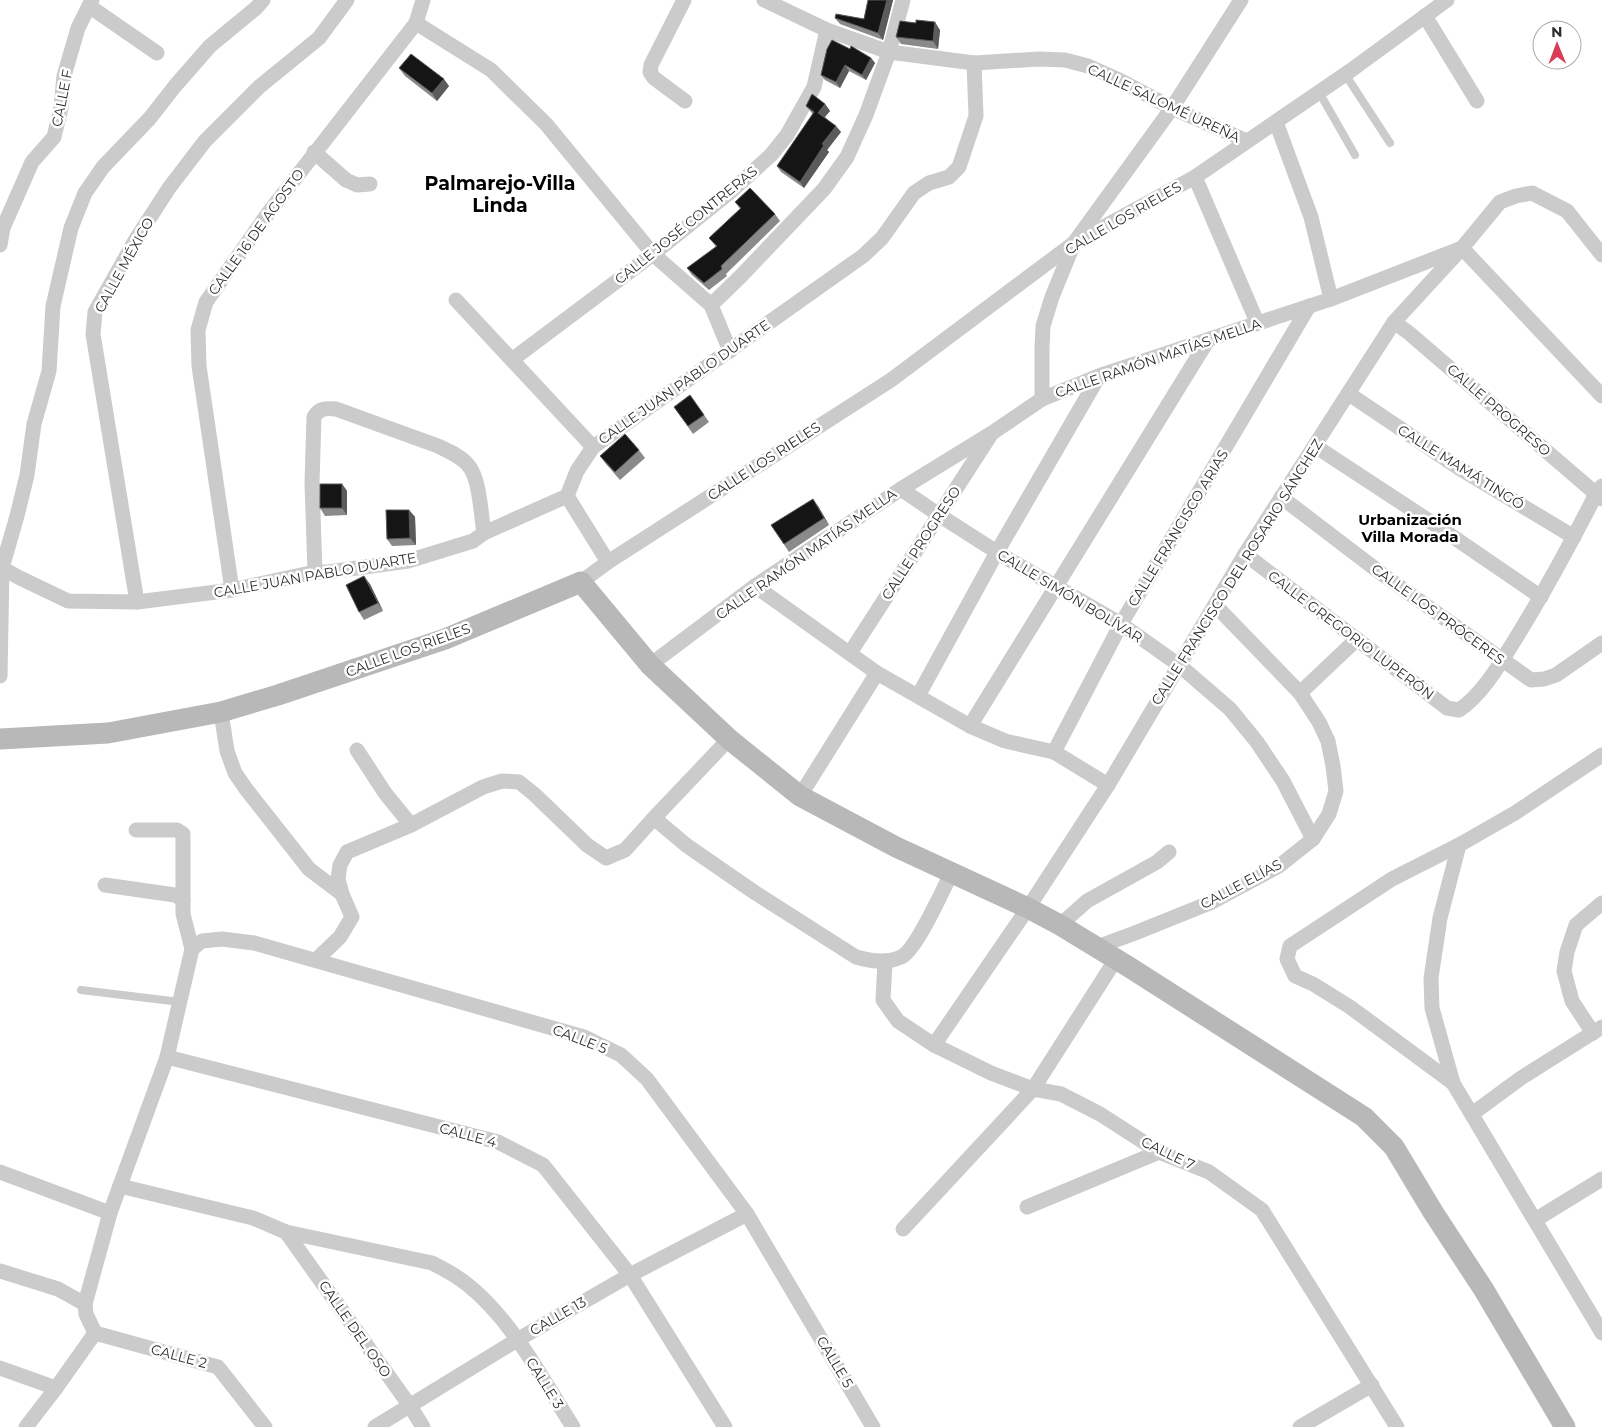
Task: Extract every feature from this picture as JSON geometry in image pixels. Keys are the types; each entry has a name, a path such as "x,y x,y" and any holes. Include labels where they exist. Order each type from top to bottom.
{"street":[{"path":"0,676 1,568 27,475 34,424 49,371 53,306 71,228 85,193 103,167 150,118 210,46 263,0"},
{"name":"CALLE MÉXICO","path":"137,602 93,334 95,312 136,239 169,188 205,141 260,87 319,38 347,0"},
{"name":"CALLE 16 DE AGOSTO","path":"232,590 199,366 198,330 206,302 314,152 416,23 423,0"},
{"path":"684,0 651,66 650,72 654,78 686,101"},
{"name":"CALLE SALOMÉ UREÑA","path":"764,0 827,30 889,52 974,64 1039,59 1065,60 1095,69 1172,108 1247,141"},
{"path":"711,305 740,278 824,189 847,157 866,115 889,52 903,0"},
{"path":"1042,399 1043,326 1052,297 1074,244 1172,108 1241,0"},
{"name":"CALLE LOS RIELES","path":"0,738 108,733 221,712 445,639 581,582 608,562 891,380 1074,244 1195,177 1346,74 1447,0"},
{"path":"90,3 157,53"},
{"name":"CALLE F","path":"0,245 1,227 32,162 54,137 61,108 64,76 78,28 90,3"},
{"path":"1425,16 1477,102"},
{"path":"416,23 491,70 546,124 653,254 711,305 730,351"},
{"name":"CALLE JOSÉ CONTRERAS","path":"513,359 653,254 729,193 771,155 787,136 814,87 827,30"},
{"name":"CALLE JUAN PABLO DUARTE","path":"1,568 68,601 137,602 232,590 315,572 328,572 408,561 472,541 484,533 567,496 578,471 593,447 863,256 882,238 914,193 929,183 949,177 959,167 976,116 974,64"},
{"path":"1276,122 1311,217 1331,299"},
{"path":"314,152 346,180 357,185 370,184"},
{"path":"1195,177 1257,322"},
{"name":"CALLE RAMÓN MATÍAS MELLA","path":"650,665 755,586 901,488 992,433 1042,399 1099,376 1331,299 1462,248 1500,202 1516,196 1532,194 1567,211 1602,255"},
{"path":"1462,248 1602,396"},
{"name":"CALLE FRANCISCO DEL ROSARIO SÁNCHEZ","path":"934,1045 1028,908 1108,785 1245,554 1394,322 1462,248"},
{"path":"456,300 593,447"},
{"name":"CALLE FRANCISCO ARIAS","path":"1054,752 1121,624 1309,306"},
{"name":"CALLE PROGRESO","path":"1394,322 1600,493"},
{"path":"970,726 1208,340"},
{"path":"918,696 997,552 1099,376"},
{"name":"CALLE MAMÁ TINGÓ","path":"1349,394 1459,468 1574,536"},
{"path":"315,572 312,483 314,416 317,411 322,409 336,409 438,446 469,465 475,475 484,533"},
{"name":"CALLE PROGRESO","path":"850,653 992,433"},
{"path":"1315,446 1541,597"},
{"name":"CALLE SIMÓN BOLÍVAR","path":"901,488 997,552 1121,624 1180,666 1230,709 1257,742 1283,781 1312,839"},
{"path":"1502,660 1541,597 1600,493"},
{"path":"567,496 608,562"},
{"name":"CALLE LOS PRÓCERES","path":"1281,497 1382,574 1531,680 1544,679 1556,675 1602,643"},
{"name":"CALLE GREGORIO LUPERÓN","path":"1245,554 1447,708 1459,710 1471,702 1502,660"},
{"path":"581,582 650,665 729,739 800,796 896,847 1028,908 1060,925 1364,1117 1394,1147 1433,1212 1484,1290 1565,1427"},
{"path":"755,586 877,673 970,726 1005,741 1054,752 1108,785"},
{"name":"CALLE ELÍAS","path":"1097,947 1212,902 1279,866 1312,839 1328,814 1336,791 1328,742 1319,722 1300,694 1216,604"},
{"path":"1300,694 1357,639"},
{"path":"800,796 877,673"},
{"path":"221,712 227,750 236,773 246,789 309,869 342,894"},
{"path":"316,960 340,936 352,917 338,879 340,865 347,852 411,825 483,787 502,781 519,782 587,845 606,858 626,850 729,739"},
{"path":"357,750 385,793 411,825"},
{"path":"1453,1083 1350,1007 1314,984 1295,976 1287,959 1290,946 1392,879 1514,814 1602,755"},
{"path":"654,818 693,851 754,892 856,956 870,961 886,961 902,957 914,944 952,872"},
{"path":"26,1427 95,1333 86,1314 85,1304 110,1213 167,1057 192,949 183,914 183,834 177,830 136,830"},
{"path":"1459,845 1440,918 1431,978 1432,1008 1453,1083 1601,1329"},
{"path":"1060,925 1086,901 1156,862 1169,852"},
{"path":"105,885 176,895 183,900"},
{"path":"1472,1114 1521,1078 1598,1030 1572,1001 1564,971 1567,952 1576,925 1602,902"},
{"name":"CALLE 5","path":"192,949 202,941 222,939 254,943 584,1037 621,1055 647,1078 747,1214 873,1427"},
{"path":"903,1229 1033,1089 1116,959"},
{"name":"CALLE 7","path":"886,961 883,1000 898,1021 934,1045 991,1073 1033,1089 1061,1094 1100,1114 1159,1152 1209,1172 1262,1210 1397,1427"},
{"name":"CALLE 4","path":"167,1057 498,1142 543,1166 630,1275 725,1427"},
{"path":"1027,1208 1159,1152"},
{"path":"0,1172 110,1213"},
{"path":"1534,1220 1602,1179"},
{"name":"CALLE 3","path":"120,1186 253,1218 286,1232 432,1263 468,1284 483,1299 517,1340 573,1427"},
{"name":"CALLE 13","path":"375,1427 517,1340 630,1275 747,1214"},
{"name":"CALLE DEL OSO","path":"286,1232 423,1427"},
{"path":"0,1271 58,1289 85,1304"},
{"name":"CALLE 2","path":"95,1333 218,1367 265,1427"},
{"path":"0,1368 56,1388"},
{"path":"1300,1427 1372,1386"}],"lane":[{"path":"1346,74 1390,143"},
{"path":"1319,92 1355,155"},
{"path":"81,990 180,1002"}],"building":[{"path":"868,0 887,0 878,33 835,18 836,14 864,19"},
{"path":"916,20 935,22 933,41 896,37 900,21 916,23"},
{"path":"832,40 850,49 851,46 871,58 862,75 845,65 836,82 821,75 827,49"},
{"path":"411,54 444,79 432,93 399,68"},
{"path":"812,94 825,104 818,113 836,126 822,144 824,145 800,182 777,166 814,112 806,106"},
{"path":"750,188 775,214 721,266 722,269 704,283 687,268 717,246 709,238 741,208 735,202"},
{"path":"690,395 704,415 688,426 674,407"},
{"path":"625,434 639,450 615,472 600,456"},
{"path":"320,484 342,484 342,508 320,508"},
{"path":"813,499 824,518 784,544 771,525"},
{"path":"386,510 409,510 410,538 387,539"},
{"path":"364,576 378,603 359,612 346,585"}],"district":[{"name":"Palmarejo-Villa Linda","path":"500,194"},
{"name":"Urbanización Villa Morada","path":"1410,528"}]}
